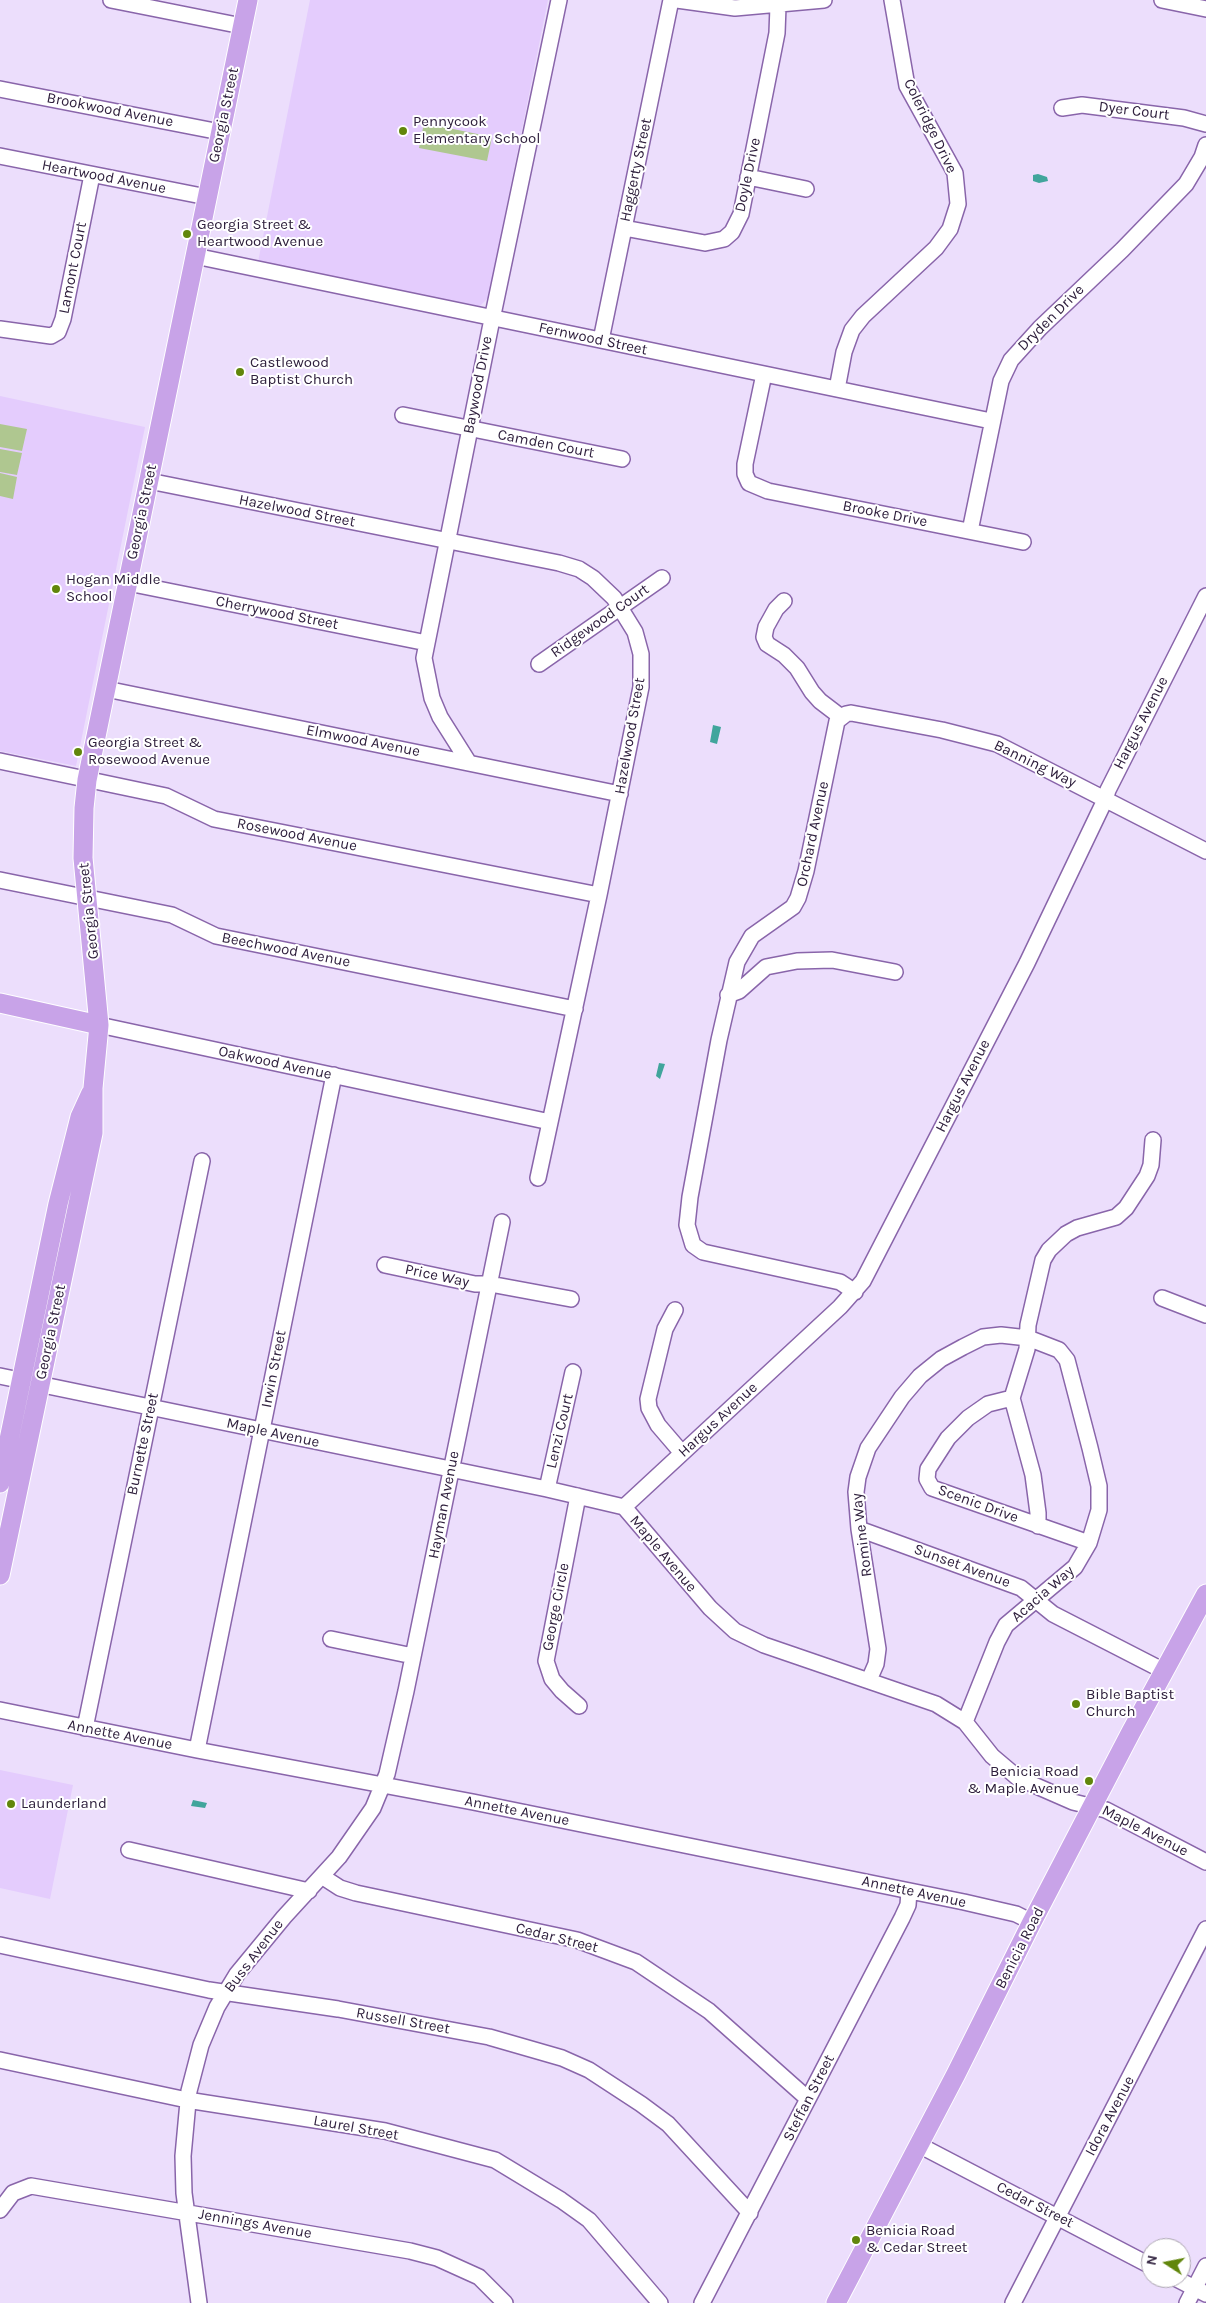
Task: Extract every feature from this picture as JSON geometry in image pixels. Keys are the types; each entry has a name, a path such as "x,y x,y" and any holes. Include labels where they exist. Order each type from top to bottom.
{"main road":[{"name":"Georgia Street","path":"0,1575 92,1133 93,1088 99,1025 82,832 87,780 248,0"},
{"name":"Oakwood Avenue","path":"0,1002 99,1025"},
{"name":"Georgia Street","path":"0,1483 58,1204 80,1117 93,1088"},
{"name":"Benicia Road","path":"836,2303 919,2145 1032,1922 1206,1594"}],"street":[{"path":"112,0 242,26"},
{"name":"Baywood Drive","path":"468,763 432,698 424,658 492,318 559,0"},
{"name":"Haggerty Street","path":"601,340 671,0"},
{"path":"677,0 735,8 778,6 824,0"},
{"name":"Coleridge Drive","path":"837,389 844,352 852,330 863,316 936,248 950,229 958,204 958,188 955,173 907,86 892,0"},
{"path":"1162,0 1206,9"},
{"name":"Doyle Drive","path":"624,228 705,243 724,238 738,224 777,33 778,6"},
{"name":"Brookwood Avenue","path":"0,89 220,132"},
{"name":"Dyer Court","path":"1062,108 1082,105 1184,118 1206,124"},
{"name":"Dryden Drive","path":"970,531 1000,381 1011,360 1040,328 1122,250 1186,184 1202,157 1206,145"},
{"name":"Heartwood Avenue","path":"0,156 207,197"},
{"name":"Lamont Court","path":"0,329 51,336 58,332 63,320 92,174"},
{"path":"748,177 806,189"},
{"name":"Fernwood Street","path":"195,256 991,421"},
{"name":"Brooke Drive","path":"764,374 745,464 745,474 749,483 768,491 1023,542"},
{"name":"Camden Court","path":"403,415 622,459"},
{"name":"Hazelwood Street","path":"149,481 559,563 579,569 614,598 635,632 642,669 641,687 599,895 538,1178"},
{"name":"Ridgewood Court","path":"540,664 662,578"},
{"name":"Cherrywood Street","path":"128,583 427,643"},
{"name":"Hargus Avenue","path":"624,1507 854,1292 876,1256 1027,963 1105,800 1108,790 1206,596"},
{"path":"784,601 776,609 766,627 764,637 767,644 784,655 797,668 816,696 846,715"},
{"name":"Elmwood Avenue","path":"106,689 620,794"},
{"name":"Banning Way","path":"846,715 942,730 997,744 1206,851"},
{"name":"Orchard Avenue","path":"846,715 836,727 806,871 798,898 792,907 752,936 737,962 728,995 687,1215 689,1236 693,1245 703,1252 840,1282 854,1292"},
{"name":"Rosewood Avenue","path":"0,761 166,796 214,819 599,895"},
{"name":"Beechwood Avenue","path":"0,880 172,915 216,936 575,1009"},
{"path":"728,995 739,991 766,967 797,961 832,960 895,972"},
{"name":"Oakwood Avenue","path":"99,1025 550,1122"},
{"name":"Irwin Street","path":"197,1750 334,1075"},
{"path":"1012,1398 1028,1338 1028,1325 1042,1260 1057,1240 1071,1231 1116,1216 1126,1208 1147,1176 1151,1165 1153,1140"},
{"name":"Burnette Street","path":"85,1728 202,1161"},
{"name":"Hayman Avenue","path":"383,1786 388,1774 413,1656 502,1222"},
{"name":"Price Way","path":"385,1265 475,1284 490,1284 572,1299"},
{"path":"1162,1298 1206,1315"},
{"path":"675,1310 664,1329 648,1399 649,1408 658,1425 682,1453"},
{"name":"Romine Way","path":"869,1680 876,1664 878,1649 856,1492 862,1462 868,1448 886,1418 920,1376 941,1360 983,1337 1001,1335 1028,1338"},
{"name":"Acacia Way","path":"965,1722 997,1642 1006,1625 1075,1568 1089,1543 1099,1510 1099,1486 1067,1360 1059,1350 1028,1338"},
{"name":"Lenzi Court","path":"547,1489 573,1372"},
{"name":"Maple Avenue","path":"0,1376 547,1489 624,1507 710,1608 735,1631 764,1645 936,1704 965,1722 992,1756 1018,1778 1073,1802 1109,1811 1206,1862"},
{"name":"Scenic Drive","path":"1038,1526 1033,1475 1012,1398 988,1404 968,1418 948,1438 932,1461 927,1479 932,1488 1038,1526 1089,1543"},
{"name":"George Circle","path":"578,1496 546,1661 552,1678 562,1691 579,1706"},
{"name":"Sunset Avenue","path":"860,1529 1021,1588 1053,1614 1164,1672"},
{"path":"331,1639 413,1656"},
{"name":"Annette Avenue","path":"0,1710 909,1891 1016,1914 1032,1922"},
{"name":"Buss Avenue","path":"199,2303 187,2213 183,2156 187,2100 201,2045 217,2007 237,1974 284,1917 323,1877 373,1808 383,1786"},
{"path":"128,1850 309,1891"},
{"name":"Cedar Street","path":"323,1877 340,1888 356,1893 577,1940 636,1962 709,2010 808,2099"},
{"name":"Steffan Street","path":"702,2303 902,1918 908,1905 909,1891"},
{"name":"Idora Avenue","path":"1013,2303 1134,2072 1206,1929"},
{"name":"Russell Street","path":"0,1944 209,1990 227,1991 338,2009 489,2036 562,2058 589,2070 642,2104 668,2124 750,2213"},
{"name":"Laurel Street","path":"0,2060 187,2100 386,2131 495,2160 561,2200 589,2220 660,2303"},
{"name":"Cedar Street","path":"919,2145 1141,2261"},
{"name":"Jennings Avenue","path":"0,2210 13,2193 32,2186 410,2251 437,2258 479,2277 505,2303"},
{"path":"1187,2303 1200,2291 1206,2266"}],"shaded area":[{"name":"Pennycook Elementary School","path":"310,0 548,0 488,298 480,306 258,262"},
{"path":"424,123 492,137 487,161 419,148"},
{"path":"1038,174 1047,177 1048,181 1039,183 1033,181 1033,175"},
{"name":"Hogan Middle School","path":"0,396 145,427 76,766 0,751"},
{"path":"0,424 27,429 22,451 0,447"},
{"path":"0,449 22,453 17,475 0,472"},
{"path":"0,473 17,477 13,499 0,496"},
{"path":"713,725 721,727 717,744 710,742"},
{"path":"659,1063 665,1064 660,1079 656,1076"},
{"path":"0,1770 73,1785 50,1899 0,1888"},
{"path":"193,1800 207,1803 205,1808 191,1806"}],"place":[{"name":"Pennycook Elementary School","path":"403,131"},
{"name":"Georgia Street & Heartwood Avenue","path":"187,234"},
{"name":"Castlewood Baptist Church","path":"240,372"},
{"name":"Hogan Middle School","path":"56,589"},
{"name":"Georgia Street & Rosewood Avenue","path":"78,752"},
{"name":"Bible Baptist Church","path":"1076,1704"},
{"name":"Benicia Road & Maple Avenue","path":"1089,1781"},
{"name":"Launderland","path":"11,1804"},
{"name":"Benicia Road & Cedar Street","path":"856,2240"}]}
